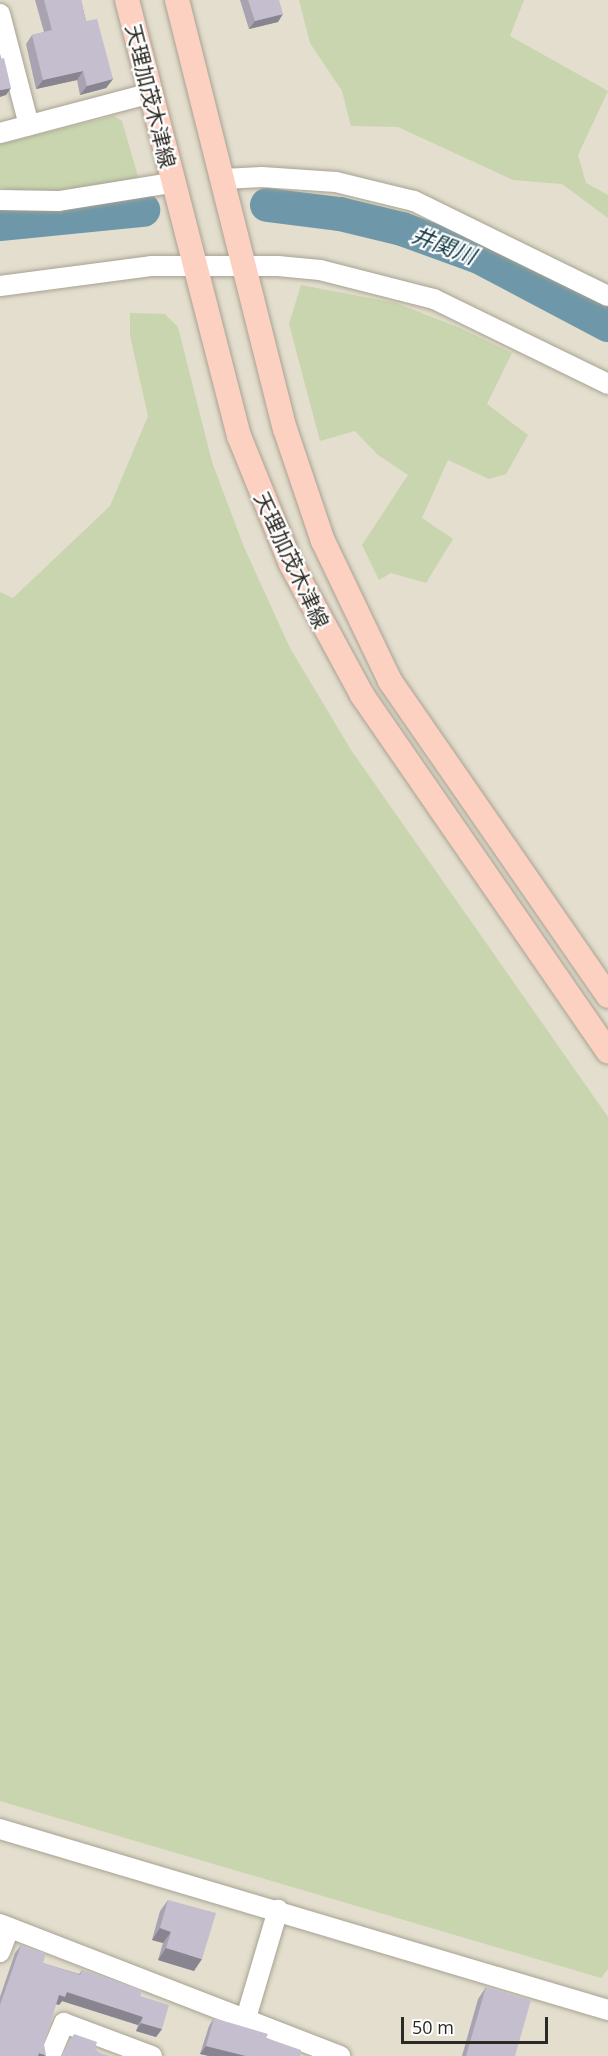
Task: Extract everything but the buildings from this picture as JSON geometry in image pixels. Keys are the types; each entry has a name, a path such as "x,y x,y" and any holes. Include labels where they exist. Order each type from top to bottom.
{"main road":[{"name":"天理加茂木津線","path":"127,0 172,183 239,436 272,521 312,608 362,695 608,1051"},
{"name":"天理加茂木津線","path":"177,0 285,429 308,501 369,640 390,681 608,996"}],"street":[{"path":"0,14 29,125"},
{"path":"0,133 151,93"},
{"path":"223,179 262,177 336,182 414,201 608,297"},
{"path":"0,200 59,201 172,183"},
{"path":"0,286 152,266 245,266 320,270 400,288 467,313 608,384"},
{"path":"0,1829 608,2010"},
{"path":"246,2018 278,1910"},
{"path":"0,1952 5,1926 340,2056"},
{"path":"50,2056 64,2023 152,2056"}],"green space":[{"path":"299,0 524,0 510,36 608,91 578,155 586,183 608,195 608,218 562,184 513,180 398,127 351,126 342,91 310,43"},
{"path":"114,116 122,121 139,180 41,195 0,187 0,144"},
{"path":"301,285 396,303 460,328 512,353 487,404 528,435 506,474 489,479 448,460 422,518 453,539 426,583 391,573 379,580 362,545 408,475 378,455 355,431 320,441 289,324"},
{"path":"130,313 165,314 178,327 212,462 244,547 290,648 351,750 608,1117 608,1969 601,1978 0,1801 0,592 13,598 110,506 148,416 130,336"}],"waterway":[{"name":"井関川","path":"267,205 340,214 402,229 479,257 608,325"},
{"name":"井関川","path":"0,224 143,210"}]}
